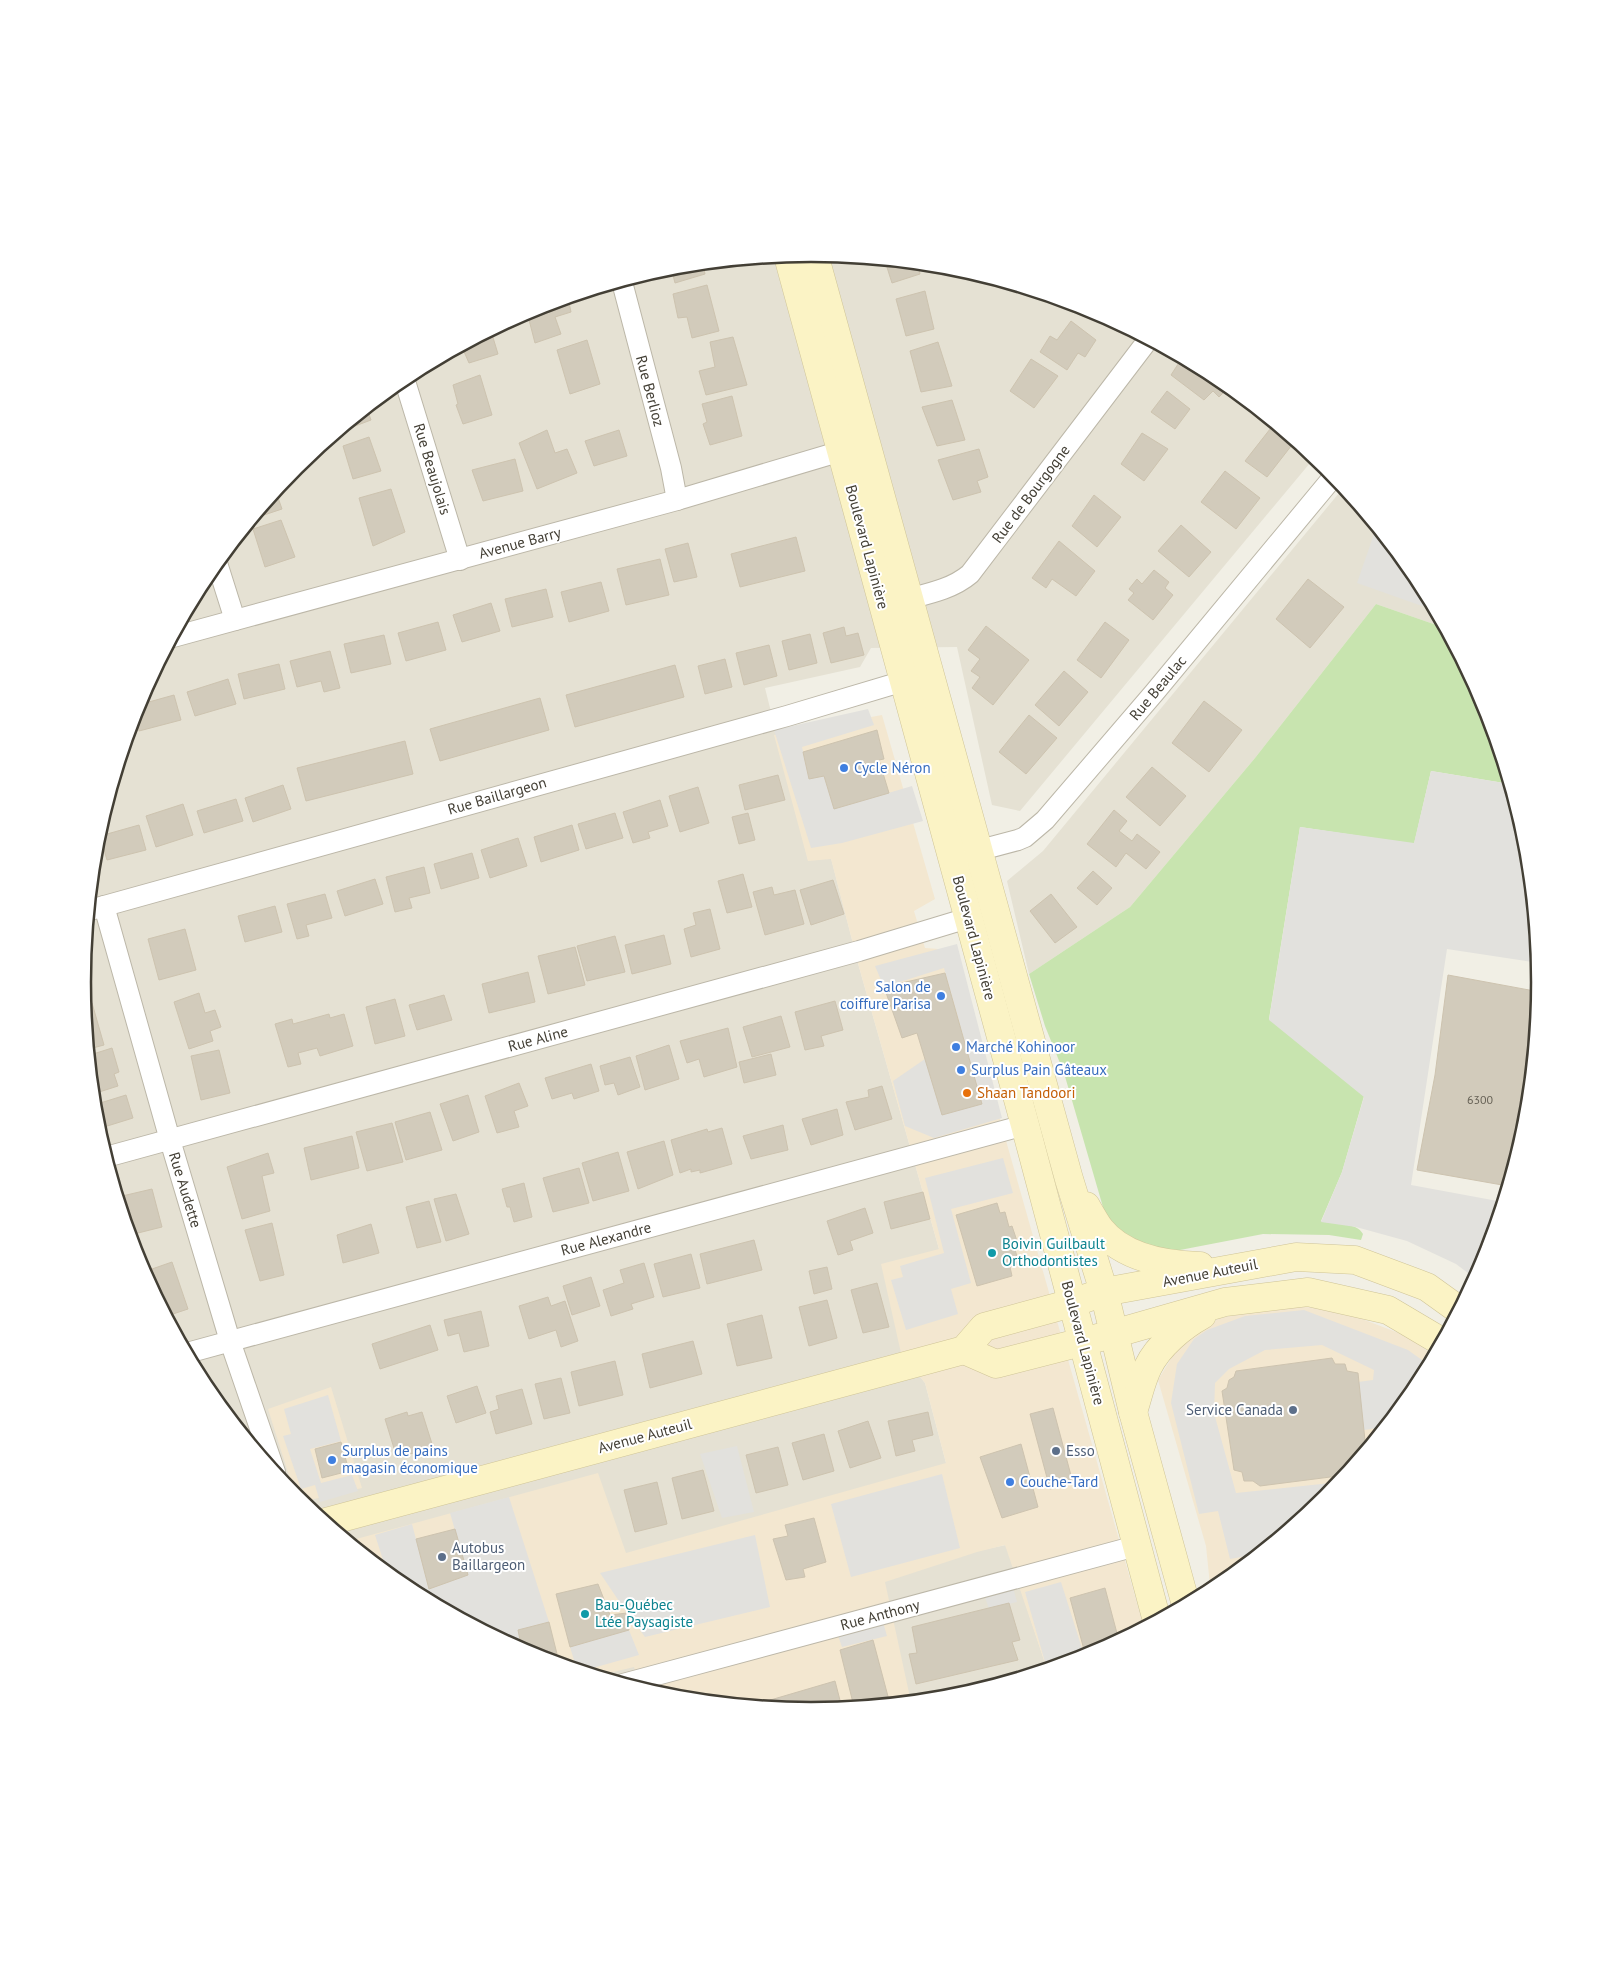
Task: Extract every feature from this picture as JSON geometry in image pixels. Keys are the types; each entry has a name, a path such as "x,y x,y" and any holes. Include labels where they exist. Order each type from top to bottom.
{"main road":[{"name":"Boulevard Lapinière","path":"816,262 854,447 883,606 1026,1125 1155,1615"},
{"name":"Boulevard Lapinière","path":"790,263 854,447 910,598 1069,1179 1104,1292 1133,1412 1184,1598"},
{"path":"1069,1179 1100,1229 1111,1240 1128,1251 1148,1259 1177,1265 1241,1266"},
{"name":"Avenue Auteuil","path":"333,1520 964,1350 984,1326 1072,1303 1104,1292 1296,1257 1355,1260 1427,1287 1454,1306"},
{"name":"Avenue Auteuil","path":"964,1350 996,1364 1113,1334 1225,1302 1308,1292 1388,1310 1437,1339"},
{"path":"1133,1412 1149,1365 1162,1348 1188,1323 1225,1302"}],"street":[{"name":"Rue Berlioz","path":"623,287 671,468 677,500"},
{"name":"Rue de Bourgogne","path":"883,606 955,584 970,574 1145,345"},
{"name":"Rue Beaujolais","path":"407,387 460,560"},
{"name":"Avenue Barry","path":"181,635 677,500 854,447"},
{"name":"Rue Beaulac","path":"952,858 1024,837 1045,820 1154,694 1329,482"},
{"path":"220,572 235,620"},
{"name":"Rue Baillargeon","path":"97,908 787,716 904,681"},
{"name":"Rue Audette","path":"97,908 170,1140 230,1341 270,1457"},
{"name":"Rue Aline","path":"113,1155 859,950 968,918"},
{"name":"Rue Alexandre","path":"193,1351 1026,1125"},
{"name":"Rue Anthony","path":"636,1681 1136,1546"}],"shaded area":[{"path":"812,262 859,264 906,268 952,276 1043,300 1087,317 1130,337 1172,359 1212,384 1250,411 1310,463 1020,811 992,805 957,647 871,648 860,667 765,688 808,860 831,858 859,967 939,1249 901,1353 925,1383 946,1463 977,1551 1006,1545 1045,1664 998,1678 906,1697 812,1703 717,1697 671,1689 580,1665 536,1648 451,1606 373,1554 302,1492 240,1421 188,1343 146,1258 129,1214 105,1123 97,1077 91,982 93,935 97,888 116,796 129,751 146,707 166,664 188,622 240,544 302,473 337,441 373,411 451,359 536,317 580,300 671,276 717,268 764,264"},
{"path":"1339,493 1383,544 1410,582 1437,625 1376,604 1255,758 1130,907 1029,974 1007,881 1043,851"},
{"path":"1374,534 1410,582 1426,607 1357,583"},
{"path":"868,709 874,725 802,747 809,779 824,776 834,809 912,786 923,821 842,843 811,848 774,730"},
{"path":"882,715 935,899 914,911 925,948 952,950 1142,1622 1087,1648 1045,1664 1005,1545 977,1552 885,1582 910,1696 906,1697 812,1703 764,1701 717,1697 638,1681 634,1667 608,1673 580,1665 536,1648 451,1606 411,1581 355,1539 598,1473 626,1553 946,1463 925,1383 901,1353 881,1264 939,1249 859,967 831,859 808,861 774,735"},
{"path":"1431,771 1503,783 1518,842 1526,888 1531,962 1447,949 1411,1185 1498,1201 1470,1274 1456,1264 1407,1241 1356,1227 1321,1222 1342,1172 1364,1097 1269,1020 1300,827 1414,843"},
{"path":"957,944 1002,1118 934,1138 905,1126 893,1081 925,1059 942,1115 982,1103 944,968 884,987 875,966"},
{"path":"1003,1158 1013,1193 951,1209 971,1283 951,1289 958,1314 906,1330 891,1280 903,1277 900,1266 944,1253 925,1178"},
{"path":"1289,1305 1341,1311 1404,1335 1429,1352 1383,1421 1321,1492 1250,1554 1210,1582 1206,1546 1158,1380 1183,1339 1220,1318"},
{"path":"1304,1310 1408,1350 1424,1361 1377,1428 1364,1430 1358,1382 1373,1380 1374,1370 1322,1345 1265,1350 1229,1369 1215,1383 1214,1413 1236,1493 1329,1483 1286,1524 1250,1554 1230,1559 1218,1511 1199,1514 1171,1403 1177,1364 1194,1339 1207,1330 1245,1316"},
{"path":"331,1387 362,1488 311,1500 290,1479 268,1409"},
{"path":"328,1395 341,1441 310,1449 321,1483 352,1475 358,1491 320,1502 315,1485 301,1489 283,1436 291,1434 284,1409"},
{"path":"737,1446 754,1512 722,1518 700,1454"},
{"path":"942,1474 960,1548 851,1577 831,1504"},
{"path":"509,1497 549,1622 518,1630 520,1641 451,1606 384,1562 375,1535 412,1524 429,1589 468,1575 450,1513"},
{"path":"755,1535 770,1607 645,1637 600,1573"},
{"path":"1011,1580 1017,1602 989,1609 982,1588"},
{"path":"1061,1582 1082,1650 1046,1664 1025,1592"},
{"path":"881,1615 887,1636 842,1647 835,1627"},
{"path":"629,1630 639,1655 592,1668 575,1663 570,1647"}],"green space":[{"path":"1376,604 1437,625 1477,707 1494,751 1503,783 1431,771 1414,844 1300,827 1269,1019 1364,1096 1342,1172 1321,1221 1356,1227 1363,1234 1361,1240 1329,1235 1263,1234 1180,1250 1169,1250 1147,1245 1122,1232 1105,1214 1064,1073 1045,1026 1029,974 1130,907 1255,758"}],"building":[{"path":"887,266 919,270 920,274 892,283"},
{"path":"704,270 705,274 675,283 673,276"},
{"path":"707,285 719,331 692,338 687,317 678,318 673,294"},
{"path":"925,291 934,329 906,336 896,299"},
{"path":"569,304 571,312 555,317 561,334 535,343 529,320"},
{"path":"1071,321 1096,340 1085,357 1078,353 1067,370 1040,352 1050,336 1057,340"},
{"path":"493,337 498,354 469,363 464,352"},
{"path":"733,337 747,385 706,395 699,371 715,367 710,342"},
{"path":"587,340 600,384 570,394 557,350"},
{"path":"938,342 952,386 921,392 910,351"},
{"path":"1031,359 1058,376 1034,408 1010,391"},
{"path":"1179,363 1224,392 1219,397 1213,391 1204,400 1171,375"},
{"path":"480,375 492,415 463,424 456,405 458,404 453,385"},
{"path":"1167,391 1190,409 1175,429 1151,412"},
{"path":"732,396 742,436 710,445 703,424 707,422 702,404"},
{"path":"952,400 965,440 937,446 922,407"},
{"path":"369,414 371,420 355,426"},
{"path":"1271,428 1291,446 1267,477 1245,461"},
{"path":"547,430 555,453 567,449 577,473 537,489 519,443"},
{"path":"619,430 627,456 594,466 585,441"},
{"path":"1142,433 1168,449 1144,481 1121,464"},
{"path":"369,437 381,471 353,479 343,446"},
{"path":"979,449 988,477 977,481 981,492 953,500 938,460"},
{"path":"515,459 523,491 483,501 472,470"},
{"path":"1225,471 1260,498 1236,529 1201,502"},
{"path":"391,489 405,532 373,546 359,498"},
{"path":"1094,495 1121,517 1097,547 1072,526"},
{"path":"278,499 282,509 264,515"},
{"path":"281,520 295,557 265,567 253,529"},
{"path":"1181,525 1211,552 1189,577 1158,551"},
{"path":"796,537 805,571 740,587 731,554"},
{"path":"1059,541 1095,571 1076,596 1052,579 1046,588 1032,578"},
{"path":"688,543 697,577 674,582 665,549"},
{"path":"660,559 669,595 626,605 617,569"},
{"path":"1154,570 1169,582 1165,588 1173,595 1153,620 1128,600 1134,593 1129,589 1137,579 1142,584"},
{"path":"1308,579 1344,607 1310,648 1276,619"},
{"path":"601,582 609,611 569,622 561,592"},
{"path":"546,589 553,617 512,627 505,599"},
{"path":"491,603 500,631 462,642 453,615"},
{"path":"438,622 446,650 406,661 398,633"},
{"path":"1105,622 1129,640 1101,678 1077,660"},
{"path":"986,626 1029,660 993,705 972,688 980,677 971,671 980,659 968,650"},
{"path":"844,627 846,636 858,633 864,655 831,663 823,633"},
{"path":"810,634 817,663 789,670 782,641"},
{"path":"384,635 391,664 351,673 344,644"},
{"path":"769,645 777,676 744,685 736,653"},
{"path":"330,651 340,688 324,692 321,681 297,687 290,661"},
{"path":"725,659 732,687 705,694 698,666"},
{"path":"279,664 285,689 244,699 238,674"},
{"path":"675,665 684,697 575,727 566,695"},
{"path":"1064,671 1088,692 1059,726 1035,705"},
{"path":"228,679 236,704 195,716 187,692"},
{"path":"174,695 181,720 139,731 138,727 148,702"},
{"path":"540,698 549,730 440,761 430,729"},
{"path":"1204,701 1242,730 1209,772 1172,743"},
{"path":"1029,715 1057,738 1026,774 999,752"},
{"name":"Cycle Néron","path":"877,730 884,759 879,760 889,793 834,809 824,776 809,779 803,752"},
{"path":"405,741 413,774 306,801 297,768"},
{"path":"1152,767 1186,796 1160,826 1126,797"},
{"path":"778,775 785,800 745,810 739,785"},
{"path":"283,785 291,809 253,822 245,798"},
{"path":"698,787 709,823 680,832 669,796"},
{"path":"236,799 243,821 204,833 197,811"},
{"path":"660,800 668,826 648,832 650,838 633,843 623,812"},
{"path":"183,804 193,835 156,847 146,816"},
{"path":"1114,810 1127,821 1119,831 1132,841 1137,834 1160,852 1146,869 1126,853 1116,867 1087,844"},
{"path":"615,813 623,838 586,849 578,824"},
{"path":"748,813 755,840 739,844 732,817"},
{"path":"139,825 146,850 107,860 104,849 107,834"},
{"path":"572,825 579,850 541,862 534,837"},
{"path":"518,838 527,866 490,878 481,850"},
{"path":"472,853 479,878 441,889 434,864"},
{"path":"424,867 430,893 409,898 412,908 395,912 386,877"},
{"path":"1093,871 1112,888 1097,905 1077,888"},
{"path":"743,874 752,907 727,913 718,881"},
{"path":"375,879 383,904 345,916 337,891"},
{"path":"833,880 844,914 811,925 800,890"},
{"path":"772,887 774,895 795,890 804,924 765,935 753,892"},
{"path":"325,894 332,918 306,925 309,936 297,939 287,904"},
{"path":"1051,894 1077,927 1055,943 1030,911"},
{"path":"275,906 282,932 245,942 238,916"},
{"path":"710,909 720,949 691,957 684,929 696,925 693,913"},
{"path":"185,929 196,970 159,980 148,939"},
{"path":"664,935 671,964 632,974 625,945"},
{"path":"615,936 625,972 587,981 577,946"},
{"path":"575,947 585,985 548,994 538,956"},
{"path":"528,972 535,1002 489,1013 482,984"},
{"path":"945,973 982,1104 942,1115 917,1033 902,1038 884,987"},
{"path":"1448,975 1532,990 1526,1077 1518,1123 1502,1185 1417,1170 1435,1075"},
{"path":"199,993 205,1013 215,1010 221,1027 210,1031 213,1041 189,1049 174,1002"},
{"path":"444,995 452,1020 417,1030 409,1005"},
{"path":"395,999 405,1036 375,1044 366,1007"},
{"path":"835,1001 843,1030 821,1036 824,1046 805,1050 795,1012"},
{"path":"92,1003 104,1045 94,1048 93,1030"},
{"path":"329,1014 330,1018 344,1014 353,1046 320,1056 317,1048 298,1053 301,1064 288,1067 275,1024 292,1019 293,1024"},
{"path":"781,1016 790,1047 752,1057 743,1027"},
{"path":"728,1028 737,1067 704,1077 699,1059 687,1063 680,1041"},
{"path":"669,1045 679,1079 645,1090 636,1056"},
{"path":"112,1048 119,1072 114,1074 118,1086 100,1092 95,1053"},
{"path":"219,1050 230,1093 201,1100 191,1056"},
{"path":"771,1054 776,1075 744,1083 739,1062"},
{"path":"630,1057 640,1087 618,1095 614,1083 605,1085 600,1066"},
{"path":"591,1064 599,1091 574,1099 572,1093 552,1099 545,1078"},
{"path":"519,1083 528,1106 514,1111 519,1127 497,1133 485,1096"},
{"path":"882,1086 892,1119 855,1130 846,1102 869,1097 868,1090"},
{"path":"126,1095 133,1118 106,1126 101,1103"},
{"path":"468,1095 479,1132 453,1141 440,1104"},
{"path":"837,1109 843,1135 811,1145 802,1119"},
{"path":"430,1112 442,1150 406,1160 395,1122"},
{"path":"392,1123 403,1162 367,1171 356,1132"},
{"path":"783,1125 788,1150 751,1159 743,1136"},
{"path":"722,1128 732,1164 700,1173 700,1170 691,1172 691,1169 680,1173 671,1140 707,1129 708,1132"},
{"path":"352,1136 359,1168 311,1180 304,1148"},
{"path":"664,1141 673,1175 638,1189 627,1152"},
{"path":"618,1152 629,1191 593,1201 582,1163"},
{"path":"268,1153 274,1173 262,1176 270,1211 242,1219 227,1167"},
{"path":"579,1168 589,1203 553,1212 543,1178"},
{"path":"524,1183 532,1217 514,1222 502,1189"},
{"path":"152,1189 162,1227 136,1233 124,1196"},
{"path":"923,1192 930,1219 891,1229 884,1202"},
{"path":"456,1194 469,1234 446,1241 434,1199"},
{"path":"429,1201 441,1242 417,1248 406,1207"},
{"name":"Boivin Guilbault Orthodontistes","path":"997,1203 1000,1213 1005,1212 1009,1227 1012,1226 1017,1241 1013,1242 1019,1264 1010,1267 1012,1276 977,1286 956,1215"},
{"path":"865,1208 873,1233 850,1241 853,1250 838,1255 827,1221"},
{"path":"272,1223 284,1275 260,1281 245,1230"},
{"path":"371,1224 379,1253 343,1263 337,1235"},
{"path":"754,1240 762,1270 707,1284 700,1254"},
{"path":"691,1254 700,1288 663,1297 654,1264"},
{"path":"172,1262 188,1309 173,1314 152,1269"},
{"path":"644,1263 654,1297 631,1304 633,1309 611,1316 603,1290 624,1283 620,1270"},
{"path":"827,1267 832,1289 814,1294 809,1271"},
{"path":"591,1277 600,1306 572,1315 563,1286"},
{"path":"877,1283 889,1327 863,1333 851,1290"},
{"path":"548,1297 551,1306 565,1301 578,1341 561,1347 556,1330 529,1339 519,1306"},
{"path":"827,1300 837,1338 809,1346 799,1307"},
{"path":"481,1311 489,1346 464,1352 459,1333 448,1336 444,1320"},
{"path":"762,1315 772,1358 737,1366 727,1324"},
{"path":"430,1325 438,1350 380,1369 372,1344"},
{"path":"693,1341 702,1374 650,1388 642,1354"},
{"name":"Service Canada","path":"1332,1358 1335,1364 1345,1364 1347,1371 1358,1373 1365,1442 1335,1476 1260,1486 1253,1481 1244,1481 1242,1472 1234,1470 1222,1391 1227,1388 1229,1380 1234,1377 1236,1371"},
{"path":"615,1361 623,1395 579,1406 571,1372"},
{"path":"561,1378 570,1413 544,1419 535,1384"},
{"path":"477,1386 486,1413 456,1423 447,1396"},
{"path":"522,1389 532,1424 496,1434 490,1412 499,1409 496,1396"},
{"path":"1053,1408 1073,1483 1050,1489 1030,1414"},
{"path":"407,1412 408,1416 422,1412 433,1447 397,1458 385,1419"},
{"path":"928,1412 933,1435 912,1440 915,1451 896,1456 888,1421"},
{"path":"868,1421 881,1458 850,1468 838,1431"},
{"path":"824,1434 834,1471 803,1480 792,1443"},
{"name":"Surplus de pains magasin économique","path":"341,1442 349,1471 322,1478 315,1449"},
{"name":"Couche-Tard","path":"1021,1444 1038,1507 1002,1518 980,1457"},
{"path":"778,1447 788,1485 756,1493 746,1455"},
{"path":"703,1470 714,1511 682,1519 672,1478"},
{"path":"657,1482 667,1524 635,1532 624,1490"},
{"path":"814,1518 826,1562 803,1569 805,1577 786,1580 773,1539 788,1536 785,1525"},
{"name":"Autobus Baillargeon","path":"455,1529 468,1575 429,1589 416,1539"},
{"name":"Bau-Québec Ltée Paysagiste","path":"598,1584 610,1615 627,1613 629,1630 570,1647 556,1594"},
{"path":"1105,1588 1117,1634 1084,1649 1070,1598"},
{"path":"1009,1603 1020,1640 1012,1642 1018,1660 916,1684 909,1654 917,1653 912,1627"},
{"path":"549,1622 557,1654 554,1655 520,1641 518,1630"},
{"path":"873,1640 889,1698 853,1701 840,1650"},
{"path":"835,1681 840,1702 812,1703 767,1701"}],"place":[{"name":"Cycle Néron","path":"844,768"},
{"name":"Salon de coiffure Parisa","path":"941,996"},
{"name":"Marché Kohinoor","path":"956,1047"},
{"name":"Surplus Pain Gâteaux","path":"961,1070"},
{"name":"Shaan Tandoori","path":"967,1093"},
{"name":"Boivin Guilbault Orthodontistes","path":"992,1253"},
{"name":"Service Canada","path":"1293,1410"},
{"name":"Esso","path":"1056,1451"},
{"name":"Surplus de pains magasin économique","path":"332,1460"},
{"name":"Couche-Tard","path":"1010,1482"},
{"name":"Autobus Baillargeon","path":"442,1557"},
{"name":"Bau-Québec Ltée Paysagiste","path":"585,1614"}]}
